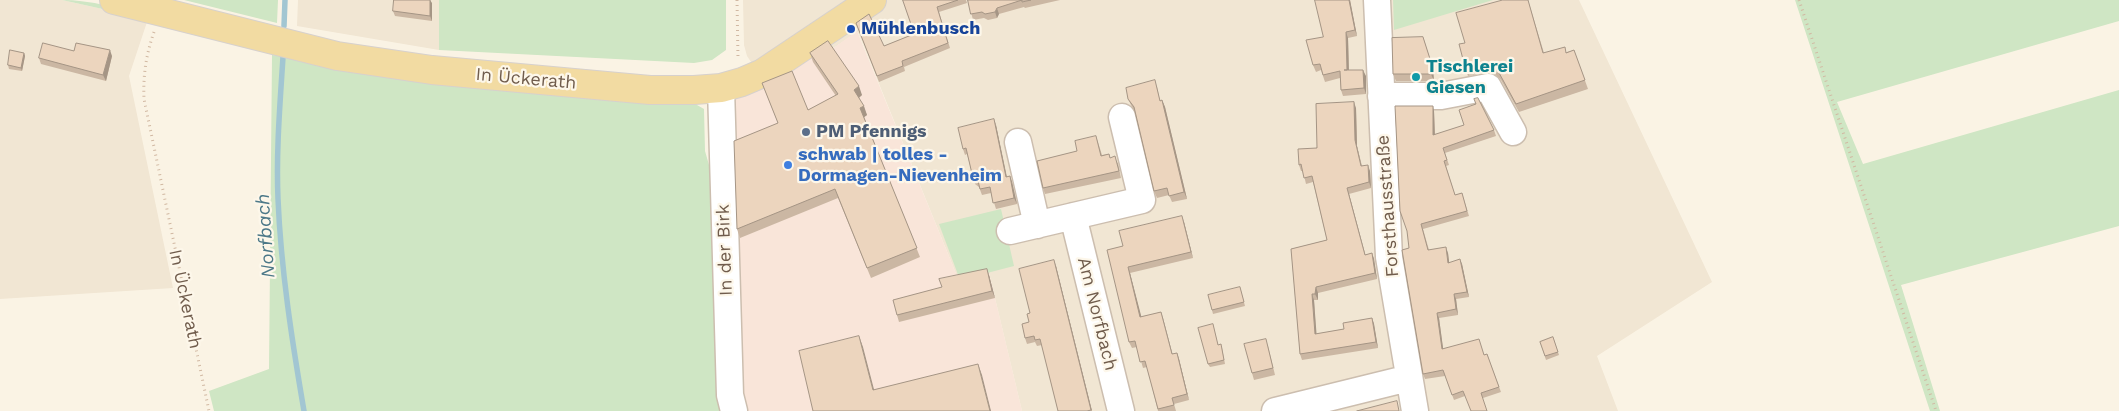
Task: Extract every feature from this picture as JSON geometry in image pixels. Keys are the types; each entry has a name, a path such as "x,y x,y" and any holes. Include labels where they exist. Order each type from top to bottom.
{"main road":[{"name":"In Ückerath","path":"114,0 337,56 432,70 650,90 694,90 731,85 763,73 872,0"}],"street":[{"name":"Forsthausstraße","path":"1377,0 1389,258 1415,411"},
{"name":"In der Birk","path":"731,85 730,395 734,411"},
{"path":"1381,96 1441,96 1488,87 1513,132"},
{"path":"1010,231 1142,200 1122,117"},
{"path":"1018,142 1037,225"},
{"name":"Am Norfbach","path":"1073,216 1121,411"},
{"path":"1275,411 1409,378"}],"path":[{"path":"731,85 738,67 737,0"},
{"path":"1799,0 1936,411"},
{"name":"In Ückerath","path":"161,12 148,48 143,76 144,98 209,411"}],"shaded area":[{"path":"0,0 62,0 148,19 129,76 173,288 0,299"},
{"path":"298,0 439,0 439,50 297,26"},
{"path":"743,0 1579,0 1712,282 1597,356 1618,411 1022,411 989,273 959,281 858,32 832,49 764,81 747,56 744,45"},
{"path":"857,31 959,281 989,273 1022,411 743,411 734,101 738,96 827,42 832,49"}],"green space":[{"path":"62,0 106,5 148,19"},
{"path":"184,0 278,0 277,23"},
{"path":"439,0 726,0 726,50 712,60 694,63 439,50"},
{"path":"1393,0 1493,0 1394,30"},
{"path":"1795,0 2119,0 2119,21 1837,102 1863,164 2119,90 2119,226 1901,285 1940,411 1930,411"},
{"path":"272,55 690,101 704,109 705,151 711,172 723,411 214,411 209,391 269,369"},
{"path":"1001,209 1014,266 960,280 939,224"}],"building":[{"path":"394,0 430,0 430,16 393,11"},
{"path":"903,0 958,0 937,7 948,43 902,61 903,66 877,76 856,23 869,14 884,46 914,34"},
{"path":"968,0 1022,0 997,8 995,12 971,14"},
{"path":"1315,0 1349,0 1355,30 1346,32 1347,70 1363,70 1364,88 1341,90 1340,71 1323,75 1320,64 1313,65 1306,40 1323,37"},
{"path":"1503,0 1528,0 1543,53 1565,47 1566,53 1574,50 1585,80 1516,104 1498,71 1492,65 1482,64 1465,67 1459,44 1465,43 1456,13"},
{"path":"1423,37 1431,62 1431,74 1393,74 1392,38"},
{"path":"828,41 859,86 854,90 864,106 860,108 917,248 867,268 835,189 737,229 734,141 778,123 762,83 792,71 808,110 838,94 810,53"},
{"path":"43,43 74,51 76,43 110,50 103,75 39,58"},
{"path":"10,50 24,53 21,68 8,65"},
{"path":"1155,80 1160,101 1162,100 1184,192 1169,196 1167,188 1154,191 1134,107 1128,99 1126,88"},
{"path":"1478,98 1494,130 1443,148 1447,160 1444,161 1455,195 1462,193 1467,211 1421,224 1428,250 1446,247 1448,263 1460,259 1467,292 1454,294 1456,309 1437,313 1442,349 1479,339 1484,355 1487,354 1499,387 1481,393 1487,411 1471,411 1463,391 1452,395 1443,370 1423,374 1402,250 1409,248 1407,231 1400,211 1395,106 1433,106 1433,135 1464,125 1459,110 1476,104 1474,99"},
{"path":"1354,102 1355,140 1361,166 1368,165 1369,182 1347,188 1365,255 1372,253 1375,273 1316,287 1315,294 1312,294 1315,334 1344,329 1343,323 1372,318 1376,342 1300,354 1291,249 1327,240 1312,176 1304,178 1301,164 1299,165 1298,149 1317,148 1316,104"},
{"path":"994,119 1006,177 1010,176 1014,198 993,203 990,187 980,189 978,181 973,178 966,148 963,149 958,128"},
{"path":"1096,136 1101,156 1109,154 1110,158 1115,156 1119,171 1043,188 1037,161 1077,151 1075,141"},
{"path":"1182,216 1191,252 1128,267 1140,317 1161,312 1172,354 1177,353 1187,394 1172,398 1174,405 1158,409 1145,361 1140,362 1135,341 1129,342 1107,250 1123,246 1119,231"},
{"path":"1054,260 1091,410 1087,411 1058,411 1040,339 1035,340 1034,336 1025,338 1022,324 1029,322 1027,314 1030,313 1019,269"},
{"path":"987,269 992,291 897,315 893,300 942,287 939,279"},
{"path":"1240,287 1244,302 1212,310 1208,295"},
{"path":"1213,324 1218,345 1221,344 1224,360 1208,364 1198,328"},
{"path":"859,336 873,390 978,364 990,411 813,411 799,351"},
{"path":"1553,337 1558,352 1545,356 1540,342"},
{"path":"1266,339 1273,368 1252,373 1244,344"},
{"path":"1397,401 1399,411 1357,411"}],"waterway":[{"name":"Norfbach","path":"284,26 285,0"},
{"name":"Norfbach","path":"283,57 278,164 279,226 295,358 304,411"}],"place":[{"name":"Mühlenbusch","path":"851,29"},
{"name":"Tischlerei Giesen","path":"1416,77"},
{"name":"PM Pfennigs","path":"806,132"},
{"name":"schwab | tolles - Dormagen-Nievenheim","path":"788,165"}]}
